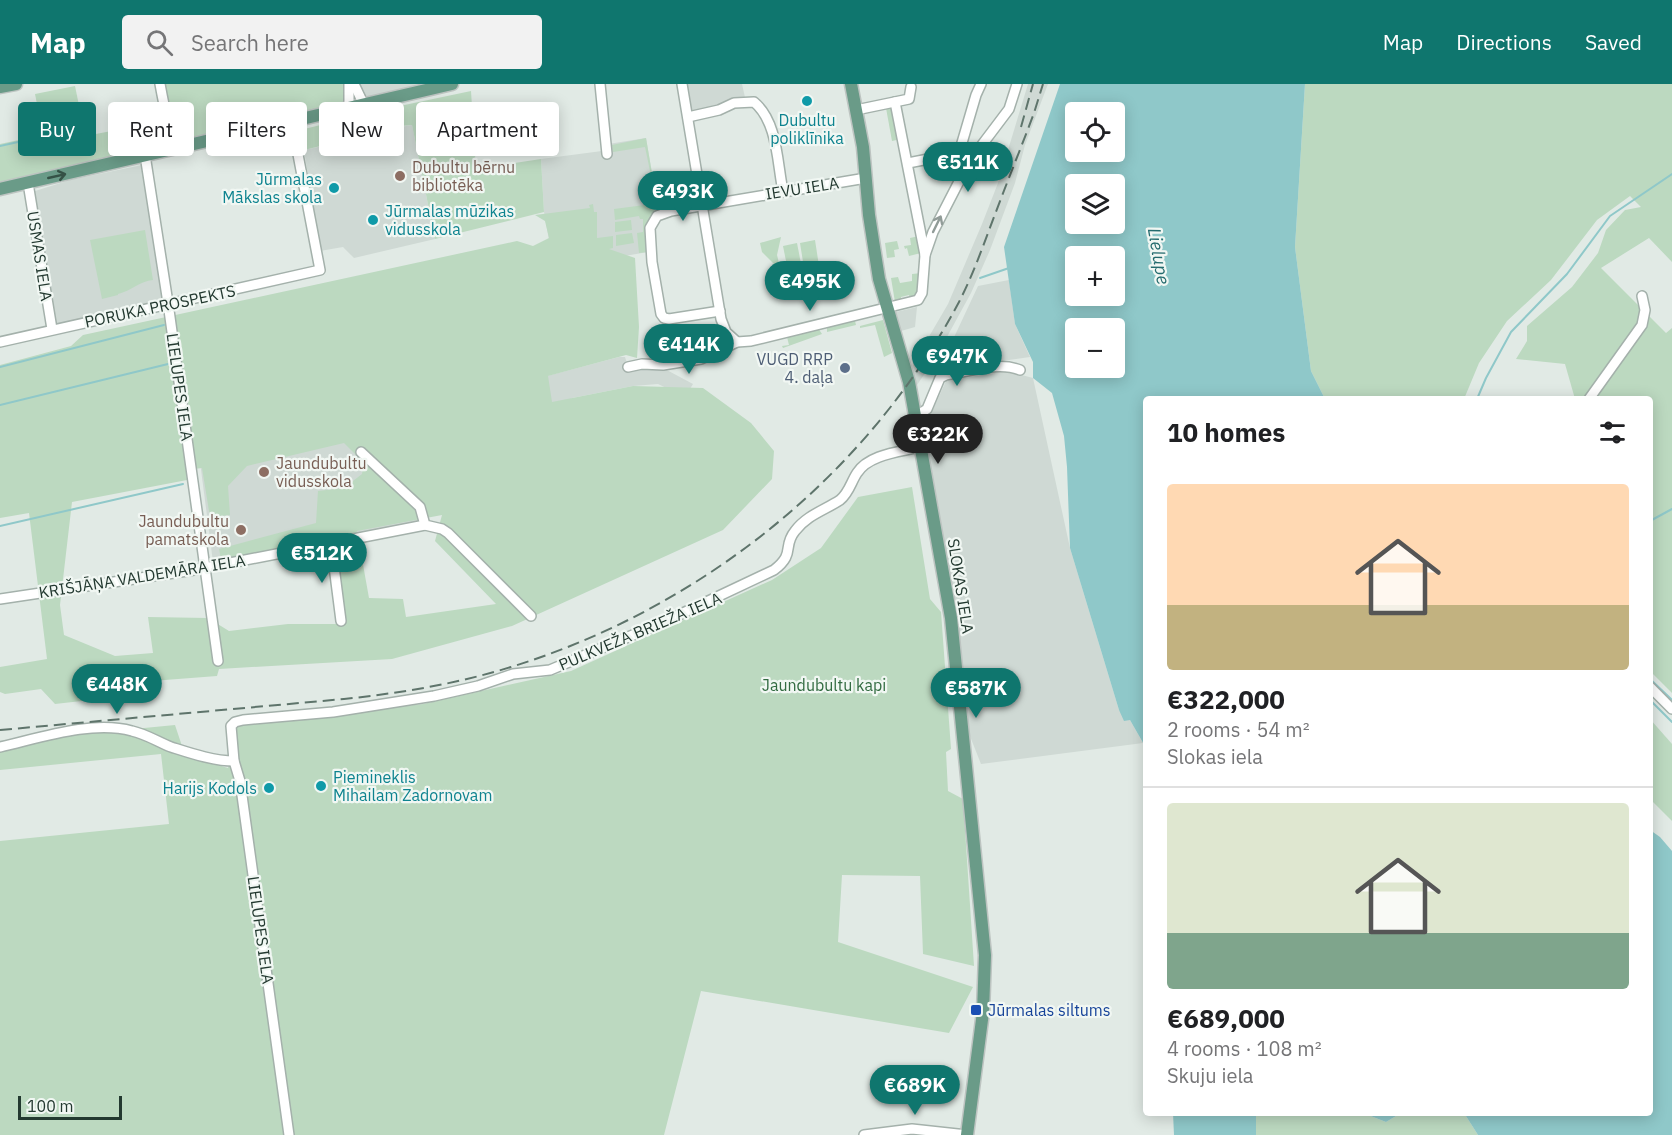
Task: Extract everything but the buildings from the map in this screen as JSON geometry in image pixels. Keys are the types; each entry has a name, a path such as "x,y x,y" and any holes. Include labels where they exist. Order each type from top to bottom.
{"main road":[{"path":"0,87 16,84"},
{"path":"377,102 452,84"},
{"name":"SLOKAS IELA","path":"851,84 866,178 875,259 886,307 907,376 951,618 985,955 983,1012 967,1135"},
{"path":"0,189 141,156"}],"street":[{"path":"159,84 163,102"},
{"path":"349,84 349,102"},
{"path":"354,84 363,102"},
{"path":"600,84 607,154"},
{"path":"682,84 720,311 724,328 737,342"},
{"path":"959,153 981,84"},
{"path":"628,367 642,364 663,365 700,359 737,342 751,341 918,300 922,293 925,255 933,232 969,162 1009,109 1017,84"},
{"path":"856,110 909,99 911,87"},
{"path":"688,117 719,110 734,103 754,102 761,108 770,125 783,191"},
{"path":"896,102 925,255"},
{"path":"908,162 959,153"},
{"path":"959,153 969,162"},
{"name":"LIELUPES IELA","path":"145,156 218,661"},
{"name":"PORUKA PROSPEKTS","path":"0,342 320,270 298,156"},
{"name":"IEVU IELA","path":"720,311 669,319 664,318 661,314 652,262 650,228 657,216 702,205 866,178"},
{"name":"USMAS IELA","path":"28,183 52,329"},
{"path":"1591,396 1642,326 1645,310 1642,296"},
{"path":"915,417 927,409 940,378 946,375 997,367 1011,367 1020,370"},
{"name":"PULKVEŽA BRIEŽA IELA","path":"231,726 243,720 333,712 434,696 478,686 513,674 550,670 666,621 774,570 787,557 789,544 795,531 820,509 842,499 858,470 880,457 920,447"},
{"path":"362,452 420,507 425,525 448,532 531,616"},
{"name":"KRIŠJĀŅA VALDEMĀRA IELA","path":"0,599 205,568 425,525"},
{"path":"331,543 340,621"},
{"path":"1653,690 1672,709"},
{"name":"LIELUPES IELA","path":"231,726 234,761 240,781 289,1135"},
{"path":"0,747 61,733 119,729 134,731 171,747 216,759 234,761"},
{"path":"864,1135 912,1129 967,1135"}],"shaded area":[{"path":"357,84 434,84 366,100"},
{"path":"686,84 742,84 746,102 690,113"},
{"path":"1028,84 1048,84 1025,145 1015,183 971,293 936,357 917,385 910,369 948,304 982,224 998,183"},
{"path":"412,125 416,156 418,156 435,239 354,258 343,247 320,251 305,156 307,156 307,149 319,147 319,156 404,156 404,126"},
{"path":"646,138 658,208 654,209 648,230 648,252 554,268 544,212 541,159 602,151 602,145"},
{"path":"142,165 164,299 162,303 57,325 52,320 32,192 70,180"},
{"path":"1009,280 1015,324 1030,357 942,369 942,363 978,286"},
{"path":"917,307 915,327 901,331 896,312"},
{"path":"625,357 629,370 642,367 663,368 693,384 685,397 658,384 633,386 572,398 537,423 547,376"},
{"path":"1006,371 1033,378 1070,548 1119,710 1130,720 1143,743 981,764 960,711 920,447 932,426 929,418 946,381"},
{"path":"346,437 421,521 213,562 200,462"}],"green space":[{"path":"163,84 346,84 346,102 319,102 319,110 307,113 307,102 206,102 206,138 194,141 194,102 168,102"},
{"path":"1305,84 1672,84 1672,262 1649,238 1601,268 1666,333 1672,328 1672,693 1653,674 1653,396 1574,396 1565,364 1516,359 1527,341 1527,326 1572,287 1598,253 1606,230 1625,210 1641,207 1630,196 1597,220 1551,280 1507,321 1479,363 1465,396 1324,396 1311,371 1295,247"},
{"path":"75,86 78,102 37,102 35,94"},
{"path":"471,91 472,102 419,102"},
{"path":"416,103 416,145 412,125 404,126 404,105"},
{"path":"886,108 893,108 901,139 892,141"},
{"path":"319,125 319,146 307,149 307,128"},
{"path":"108,132 108,156 122,156 0,184 0,144 18,140 18,156 96,156 96,134"},
{"path":"646,138 657,203 648,230 648,252 639,253 637,233 643,232 643,219 639,216 615,220 614,209 652,204 654,190 645,147 613,152 612,145"},
{"path":"418,156 475,156 476,169 541,159 544,212 435,239"},
{"path":"593,204 594,212 597,212 597,238 613,236 613,248 609,249 635,258 639,327 637,358 626,355 548,376 552,402 633,386 703,388 751,423 774,451 772,479 723,530 512,626 392,659 219,669 217,676 152,681 146,690 108,698 55,704 41,689 5,694 0,692 0,667 47,659 29,513 0,518 0,365 71,346 83,335 517,241 533,246 549,238 545,221 535,215 590,208 589,205","holes":["344,443 364,463 362,474 344,488 318,491 316,523 219,549 221,559 335,538 345,624 288,624 229,631 208,618 148,617 153,653 115,656 64,635 60,605 72,502 187,480 186,470 202,468 210,517 230,515 228,486 247,466","442,515 435,541 496,604 406,617 403,599 369,598 357,531"]},
{"path":"631,220 632,230 615,232 615,222"},
{"path":"145,230 153,280 118,295 102,299 90,240"},
{"path":"632,233 634,243 616,246 616,235"},
{"path":"919,236 921,253 909,256 904,246 911,245 910,238"},
{"path":"781,237 777,255 781,271 762,252 760,243"},
{"path":"815,240 819,266 804,268 800,243"},
{"path":"897,241 899,249 894,250 895,257 887,258 885,243"},
{"path":"797,243 802,269 788,271 783,246"},
{"path":"922,273 917,295 910,299 909,295 901,297 901,301 895,302 891,278 898,277 900,283 912,281 912,274"},
{"path":"854,317 856,325 827,332 830,324"},
{"path":"883,320 892,353 884,357 875,325 860,328 860,326"},
{"path":"818,328 822,334 783,348 782,346 789,345 787,337 790,334"},
{"name":"Jaundubultu kapi","path":"912,487 930,599 941,612 951,749 946,752 948,791 963,799 974,966 923,954 920,876 842,875 838,942 973,987 949,1033 701,991 664,1135 0,1135 0,841 169,824 161,754 0,770 0,742 175,725 185,755 228,768 235,726 423,704 571,671 772,580 821,548 858,497"},
{"path":"1653,722 1672,744 1672,821 1653,802"},
{"path":"1187,1116 1371,1116 1386,1122 1396,1116 1466,1116 1478,1135 1174,1135"}],"water":[{"name":"Lielupe","path":"1060,84 1305,84 1295,247 1311,371 1324,396 1143,396 1143,743 1130,720 1124,721 1119,710 1070,548 1064,436 1052,393 1033,378 1033,362 1015,324 1004,247"},
{"path":"1653,832 1672,851 1672,1135 1478,1135 1466,1116 1653,1116"},
{"path":"1173,1116 1256,1116 1256,1135 1174,1135"},
{"path":"1371,1116 1396,1116 1386,1122"}],"waterway":[{"path":"0,146 18,142"},
{"path":"1478,396 1511,332 1567,274 1610,216 1672,174"},
{"path":"980,278 1009,268"},
{"path":"0,367 164,325"},
{"path":"0,405 168,364"},
{"path":"0,526 183,484"},
{"path":"1653,519 1672,509"},
{"path":"1653,682 1672,700"},
{"path":"1653,703 1672,722"}],"railway":[{"path":"1021,127 1033,84"},
{"path":"0,730 344,699 449,683 511,667 580,642 647,610 711,572 771,528 826,479 876,425 921,366 969,281 1043,84"}],"place":[{"name":"Dubultu poliklīnika","path":"807,101"},
{"name":"Dubultu bērnu bibliotēka","path":"400,176"},
{"name":"Jūrmalas Mākslas skola","path":"334,188"},
{"name":"Jūrmalas mūzikas vidusskola","path":"373,220"},
{"name":"VUGD RRP 4. daļa","path":"845,368"},
{"name":"Jaundubultu vidusskola","path":"264,472"},
{"name":"Jaundubultu pamatskola","path":"241,530"},
{"name":"Piemineklis Mihailam Zadornovam","path":"321,786"},
{"name":"Harijs Kodols","path":"269,788"},
{"name":"Jūrmalas siltums","path":"976,1010"}]}
